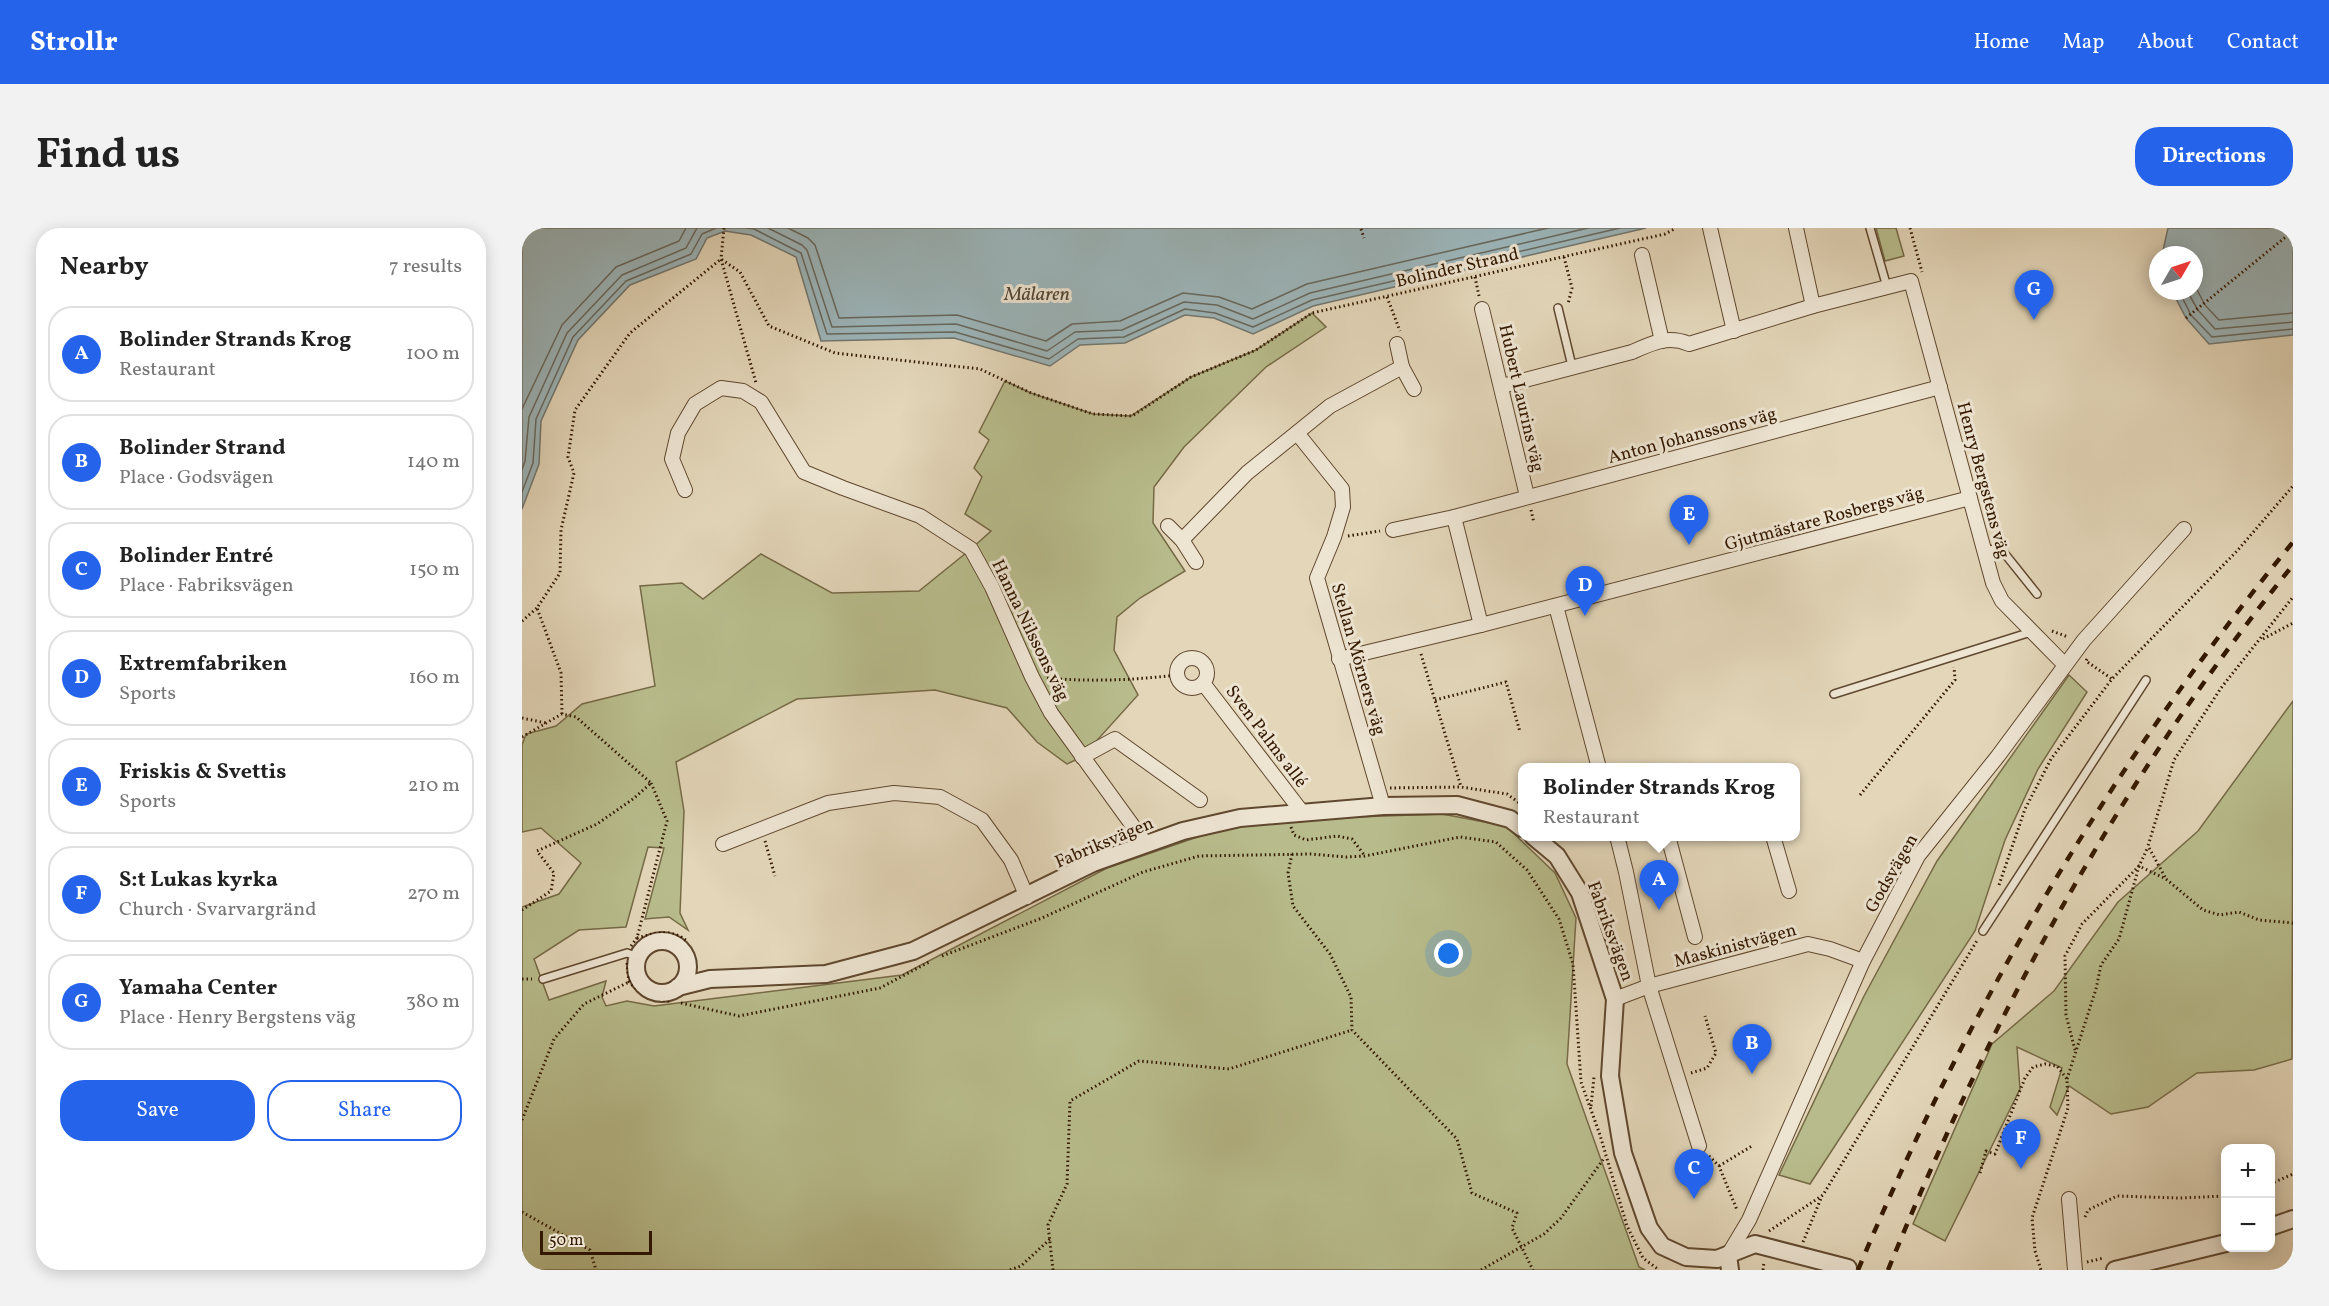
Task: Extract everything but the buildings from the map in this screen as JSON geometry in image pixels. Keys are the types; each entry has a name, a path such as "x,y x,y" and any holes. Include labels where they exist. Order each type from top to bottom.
{"street":[{"path":"1710,228 1734,331"},
{"path":"1796,228 1813,306"},
{"path":"1642,255 1662,341"},
{"path":"1502,386 1632,352 1652,343 1676,339 1689,344 1813,306 1918,280"},
{"name":"Henry Bergstens väg","path":"1918,280 1940,387 1993,584 2002,601 2065,665"},
{"name":"Hubert Laurins väg","path":"1482,309 1527,496"},
{"path":"1397,344 1402,367 1414,389"},
{"path":"1182,540 1247,473 1330,406 1402,367"},
{"name":"Anton Johanssons väg","path":"1393,530 1454,517 1940,387"},
{"path":"685,490 672,459 678,433 695,404 721,388 743,392 761,402"},
{"name":"Hanna Nilssons väg","path":"761,402 804,472 920,516 971,549 992,587 1032,677 1051,713 1146,844"},
{"name":"Stellan Mörners väg","path":"1297,433 1342,489 1343,507 1334,537 1317,578 1383,806"},
{"name":"Gjutmästare Rosbergs väg","path":"1339,659 1556,606 1970,498"},
{"path":"1454,517 1481,625"},
{"path":"1168,526 1182,540 1196,562"},
{"name":"Godsvägen","path":"1729,1263 1863,961 1917,856 1998,756 2084,640 2184,529"},
{"path":"1556,606 1598,763"},
{"name":"Sven Palms allé","path":"1198,659 1206,669 1207,674 1203,683 1195,687 1186,687 1182,684 1177,675 1178,668 1184,660 1198,659"},
{"name":"Sven Palms allé","path":"1203,683 1294,813"},
{"path":"1082,757 1115,739 1200,800"},
{"path":"723,844 828,803 894,794 940,797 982,819 1011,860 1027,897"},
{"name":"Fabriksvägen","path":"633,966 644,986 650,990 665,993 678,987 710,979 826,974 913,951 1093,863 1183,831 1240,818 1383,806 1456,805 1510,819 1518,825"},
{"name":"Fabriksvägen","path":"1538,841 1557,856 1580,893 1615,999 1610,1076 1623,1152 1649,1228 1662,1246 1686,1257 1717,1259 1729,1263 1755,1244 1848,1268"},
{"path":"1618,841 1649,986 1699,1146"},
{"path":"1669,841 1695,937"},
{"path":"1774,841 1788,891"},
{"path":"633,966 645,947 653,942 662,941 686,949 710,979"},
{"name":"Maskinistvägen","path":"1615,999 1649,986 1808,944 1863,961"},
{"path":"678,987 687,971 686,949"},
{"path":"2069,1199 2075,1270"},
{"path":"2275,1226 2293,1219"},
{"path":"2115,1270 2221,1244"}],"lane":[{"path":"1870,228 1887,287"},
{"path":"1558,308 1572,366"},
{"path":"1984,550 2001,549 2037,594"},
{"path":"1834,694 2031,632"},
{"path":"1983,930 2146,680"},
{"path":"543,979 633,966"}],"path":[{"path":"724,228 722,258 761,402"},
{"path":"1362,228 1364,238"},
{"name":"Bolinder Strand","path":"722,258 740,272 769,326 835,354 980,369 1031,393 1093,414 1131,416 1191,377 1256,350 1312,314 1665,234 1676,228"},
{"path":"1910,228 1919,259 1918,280"},
{"path":"2187,318 2293,231"},
{"path":"1558,308 1569,303 1572,288 1564,257"},
{"path":"522,621 537,608 560,573 561,530 574,473 568,457 575,410 630,333 722,258"},
{"path":"1475,277 1482,309"},
{"path":"1998,886 2025,809 2051,759 2112,680 2237,551 2293,486"},
{"path":"1362,534 1378,531"},
{"path":"2041,1270 2035,1251 2031,1218 2066,1119 2067,1079 2096,989 2101,965 2120,939 2139,866 2148,846 2174,760 2221,688 2293,597"},
{"path":"537,608 561,673 562,714"},
{"path":"2260,641 2293,623"},
{"path":"2050,631 2084,640"},
{"path":"1416,640 1461,787"},
{"path":"2091,655 2086,661 2112,680"},
{"path":"1860,795 1955,680 1953,657"},
{"path":"1032,677 1078,681 1133,680 1177,675"},
{"path":"1435,700 1506,682 1520,732"},
{"path":"522,737 562,714 576,717 651,783 667,821 637,938 663,932 680,935 686,949"},
{"path":"522,718 546,723"},
{"path":"522,910 551,891 554,873 537,851 597,824 633,799 651,783"},
{"path":"1294,813 1294,835 1306,840 1337,836 1352,839 1365,856"},
{"path":"763,834 775,876"},
{"path":"522,1120 554,1039 584,1004 633,966 652,999 673,1001 739,1016 880,988 940,956 1042,918 1143,873 1199,856 1292,854 1365,856 1460,837 1496,842 1527,870 1559,919 1573,964 1581,1082 1600,1135 1627,1226 1643,1258 1659,1270"},
{"path":"2148,846 2166,879"},
{"path":"1292,854 1288,873 1293,906 1330,954 1351,997 1352,1030 1457,1138 1472,1193 1517,1213 1512,1228 1533,1270"},
{"path":"2139,866 2166,879 2203,910 2220,915 2239,912 2259,920 2293,923"},
{"path":"2075,1052 2066,1015 2065,956 2082,924 2139,866"},
{"path":"1801,1246 1822,1195 1983,930"},
{"path":"1694,1072 1707,1068 1716,1053 1705,1016"},
{"path":"1053,1270 1048,1225 1067,1184 1070,1101 1139,1061 1229,1069 1352,1030"},
{"path":"1980,1173 1986,1151 1995,1154 2025,1078 2033,1067 2045,1064 2057,1066 2067,1079"},
{"path":"1740,1217 1719,1166 1752,1146"},
{"path":"1481,1270 1544,1234 1562,1218 1605,1157"},
{"path":"2275,1182 2293,1174"},
{"path":"1769,1230 1822,1195"},
{"path":"2084,1218 2088,1210 2117,1196 2180,1198 2221,1196"},
{"path":"522,1212 590,1250 596,1270"},
{"path":"1010,1270 1021,1266 1050,1239"}],"green space":[{"path":"1876,228 1896,228 1904,256 1885,261"},
{"path":"1312,313 1326,327 1266,367 1184,447 1154,487 1153,523 1185,571 1140,598 1117,617 1114,650 1138,695 1082,757 1067,764 1037,742 1007,708 935,690 797,699 676,762 684,811 680,913 688,930 669,917 645,919 664,848 648,847 626,927 579,930 534,959 549,1000 606,981 602,997 606,1006 627,1001 654,1006 902,975 1107,868 1244,821 1442,814 1506,826 1518,838 1518,841 1522,841 1555,873 1576,918 1567,1064 1639,1267 1645,1270 522,1270 522,907 559,894 581,863 541,828 522,832 522,745 526,734 556,726 582,704 655,686 640,586 682,583 703,599 761,554 832,593 919,591 991,531 965,514 982,477 974,468 989,440 979,432 1005,381 1031,393 1093,414 1131,416 1191,377 1256,350"},
{"path":"2069,675 2087,692 2038,769 2005,840 1975,931 1810,1184 1779,1175 1864,996 1937,861"},
{"path":"2293,701 2292,1059 2254,1070 2197,1073 2148,1107 2111,1114 2069,1086 2057,1115 2050,1107 2062,1068 2017,1047 2020,1089 1945,1241 1913,1224 1992,1044 2054,991 2118,902 2198,831"}],"water":[{"name":"Mälaren","path":"522,228 1646,228 1313,306 1253,334 1214,318 1185,315 1125,343 1080,345 1050,366 954,338 821,341 796,257 751,235 725,231 707,238 696,259 630,285 578,340 541,421 539,464 522,509"},
{"path":"2168,228 2293,228 2293,335 2209,344 2186,318 2177,300 2203,300 2203,246 2164,246"}],"railway":[{"path":"1858,1270 1947,1076 1996,982 2049,890 2105,800 2164,712 2293,542"},
{"path":"1888,1270 1971,1083 2016,992 2065,902 2116,815 2172,729 2230,646 2293,565"}],"place":[{"name":"Yamaha Center","path":"2034,320"},
{"name":"Friskis & Svettis","path":"1689,545"},
{"name":"Extremfabriken","path":"1585,616"},
{"name":"Bolinder Strands Krog","path":"1659,910"},
{"name":"Bolinder Strand","path":"1752,1074"},
{"name":"S:t Lukas kyrka","path":"2021,1169"},
{"name":"Bolinder Entré","path":"1694,1199"}]}
